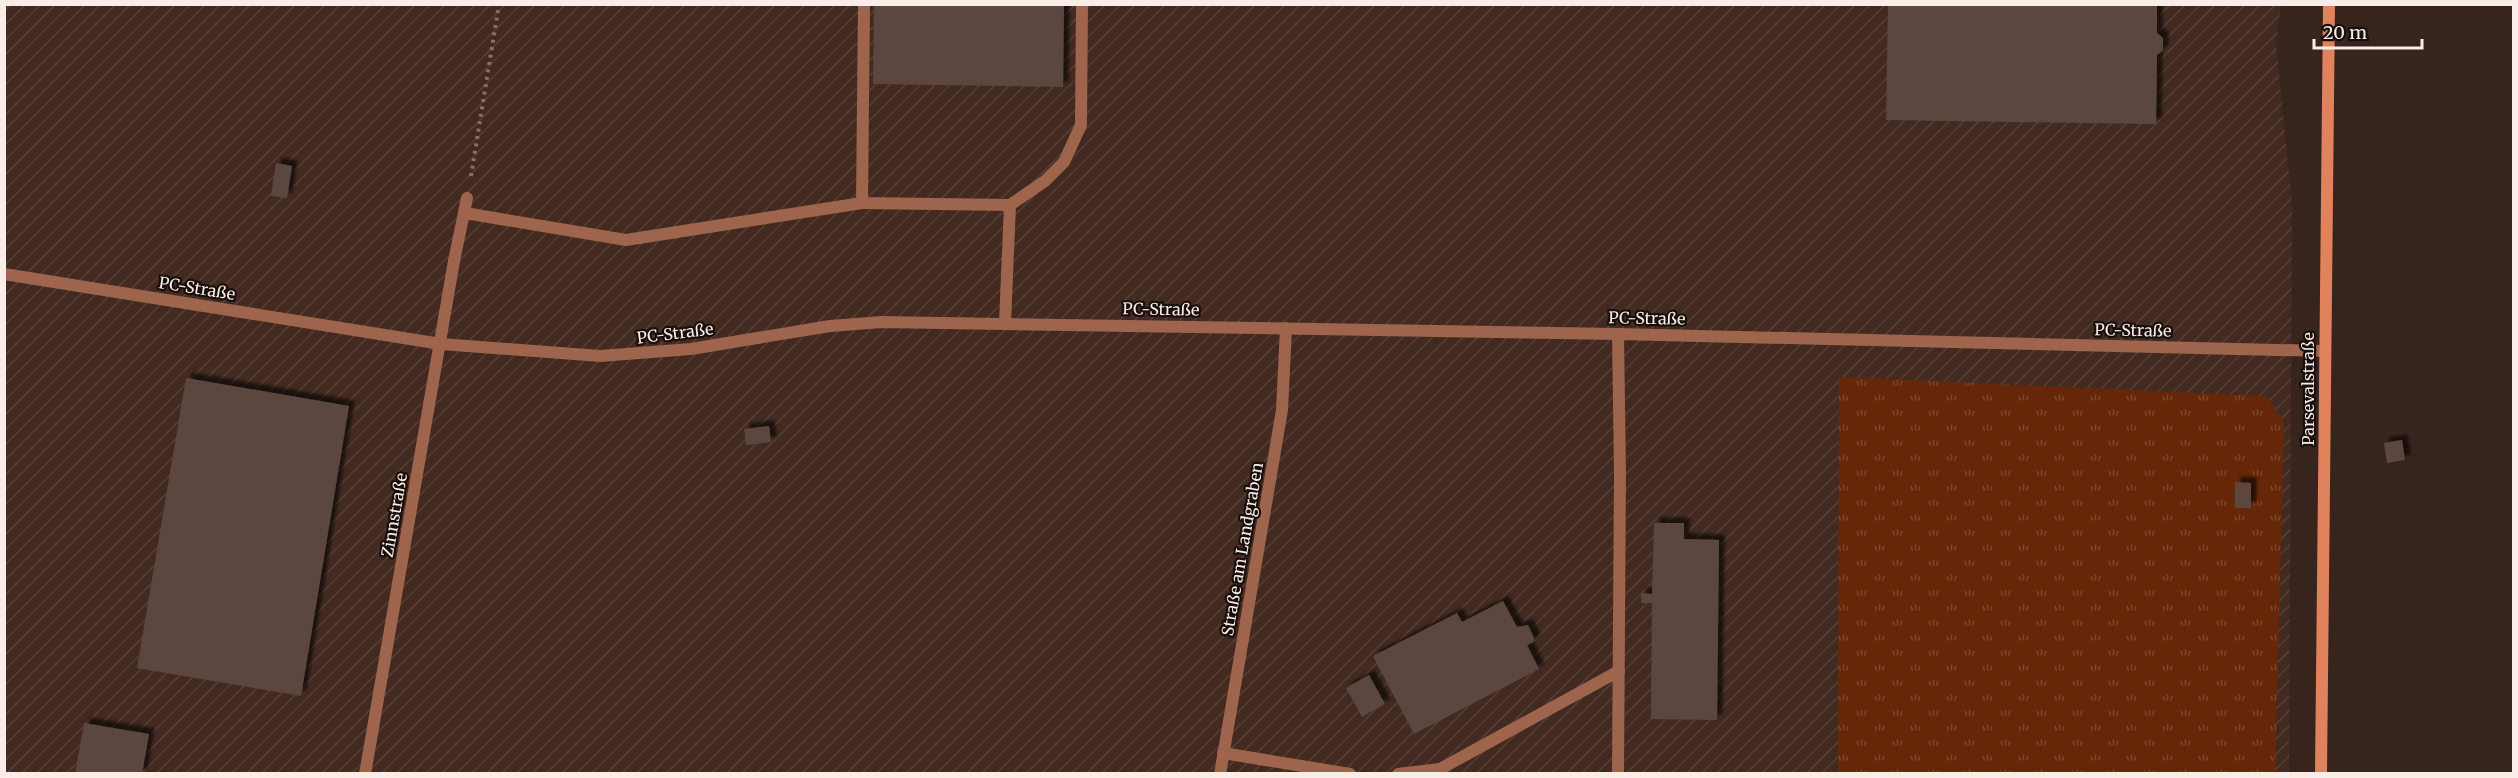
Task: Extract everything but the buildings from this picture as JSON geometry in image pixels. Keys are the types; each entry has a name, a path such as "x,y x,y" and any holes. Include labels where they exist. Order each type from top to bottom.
{"street":[{"path":"862,203 864,4"},
{"path":"465,213 626,240 862,203 1010,205 1045,181 1064,162 1082,125 1082,4"},
{"name":"Parsevalstraße","path":"2321,774 2329,4"},
{"name":"Zinnstraße","path":"365,774 454,261 467,198"},
{"path":"1005,323 1010,205"},
{"name":"PC-Straße","path":"4,274 441,344 600,356 691,349 830,326 882,322 1618,334 2324,351"},
{"name":"Straße am Landgraben","path":"1220,774 1282,410 1286,328"},
{"path":"1618,334 1620,473 1618,774"},
{"path":"1398,774 1440,769 1619,671"},
{"path":"1223,753 1350,774"}],"path":[{"path":"467,198 499,4"}],"shaded area":[{"path":"5,5 2281,5 2276,42 2292,204 2289,773 5,774"}],"green space":[{"path":"1839,377 2266,396 2284,422 2275,773 1838,774"}]}
